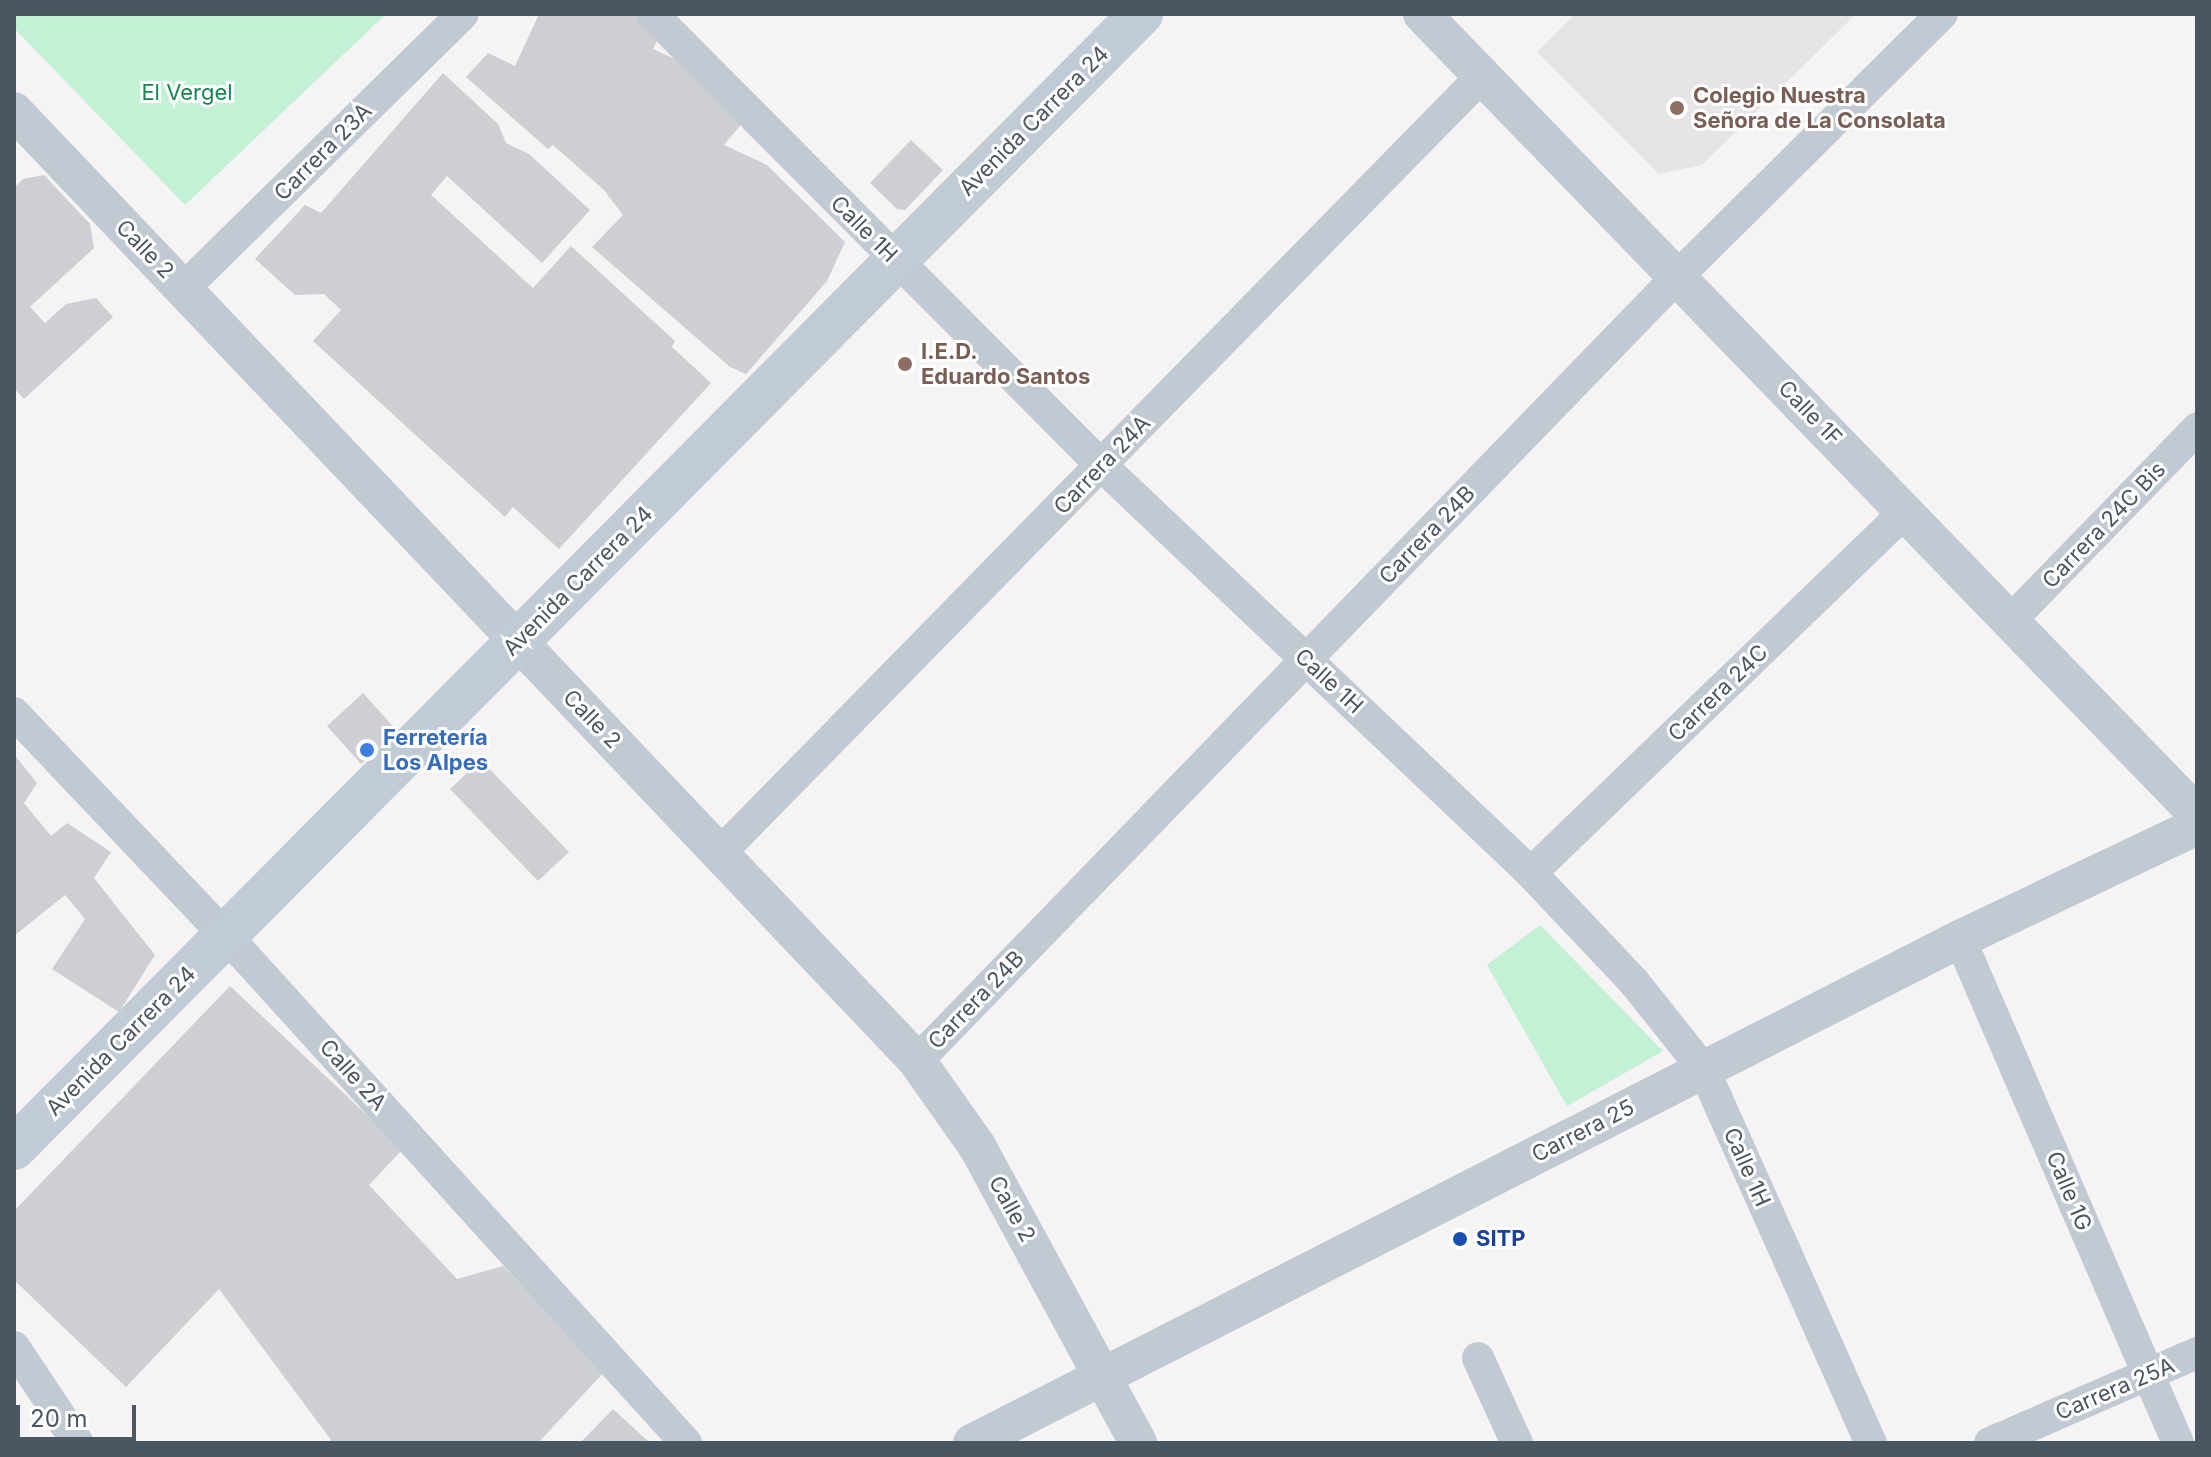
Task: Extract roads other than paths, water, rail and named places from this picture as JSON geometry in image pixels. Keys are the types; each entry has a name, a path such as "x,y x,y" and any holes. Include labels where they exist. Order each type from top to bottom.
{"main road":[{"name":"Avenida Carrera 24","path":"14,1148 1141,14"}],"street":[{"name":"Carrera 23A","path":"183,289 463,14"},
{"name":"Calle 1H","path":"652,14 1102,466 1531,873 1634,982 1704,1070 1871,1443"},
{"name":"Calle 1F","path":"1422,14 2197,814"},
{"name":"Carrera 24B","path":"917,1061 1678,276 1942,14"},
{"name":"Carrera 24A","path":"720,853 1482,76"},
{"name":"Calle 2","path":"18,122 183,289 917,1061 977,1146 1138,1443"},
{"name":"Carrera 24C Bis","path":"2011,620 2197,429"},
{"name":"Carrera 24C","path":"1531,873 1905,512"},
{"name":"Calle 2A","path":"14,713 226,936 686,1443"},
{"name":"Carrera 25","path":"972,1443 1960,939 2197,826"},
{"name":"Calle 1G","path":"1960,939 2178,1443"},
{"path":"14,1347 78,1443"},
{"name":"Carrera 25A","path":"1990,1443 2197,1353"},
{"path":"1478,1358 1517,1443"},
{"name":"Calle 2","path":"1104,1376 1116,1443"}],"place":[{"name":"Colegio Nuestra Señora de La Consolata","path":"1677,108"},
{"name":"I.E.D. Eduardo Santos","path":"905,364"},
{"name":"Ferretería Los Alpes","path":"367,750"},
{"name":"SITP","path":"1460,1239"}],"park label":[{"name":"El Vergel","path":"187,93"}]}
